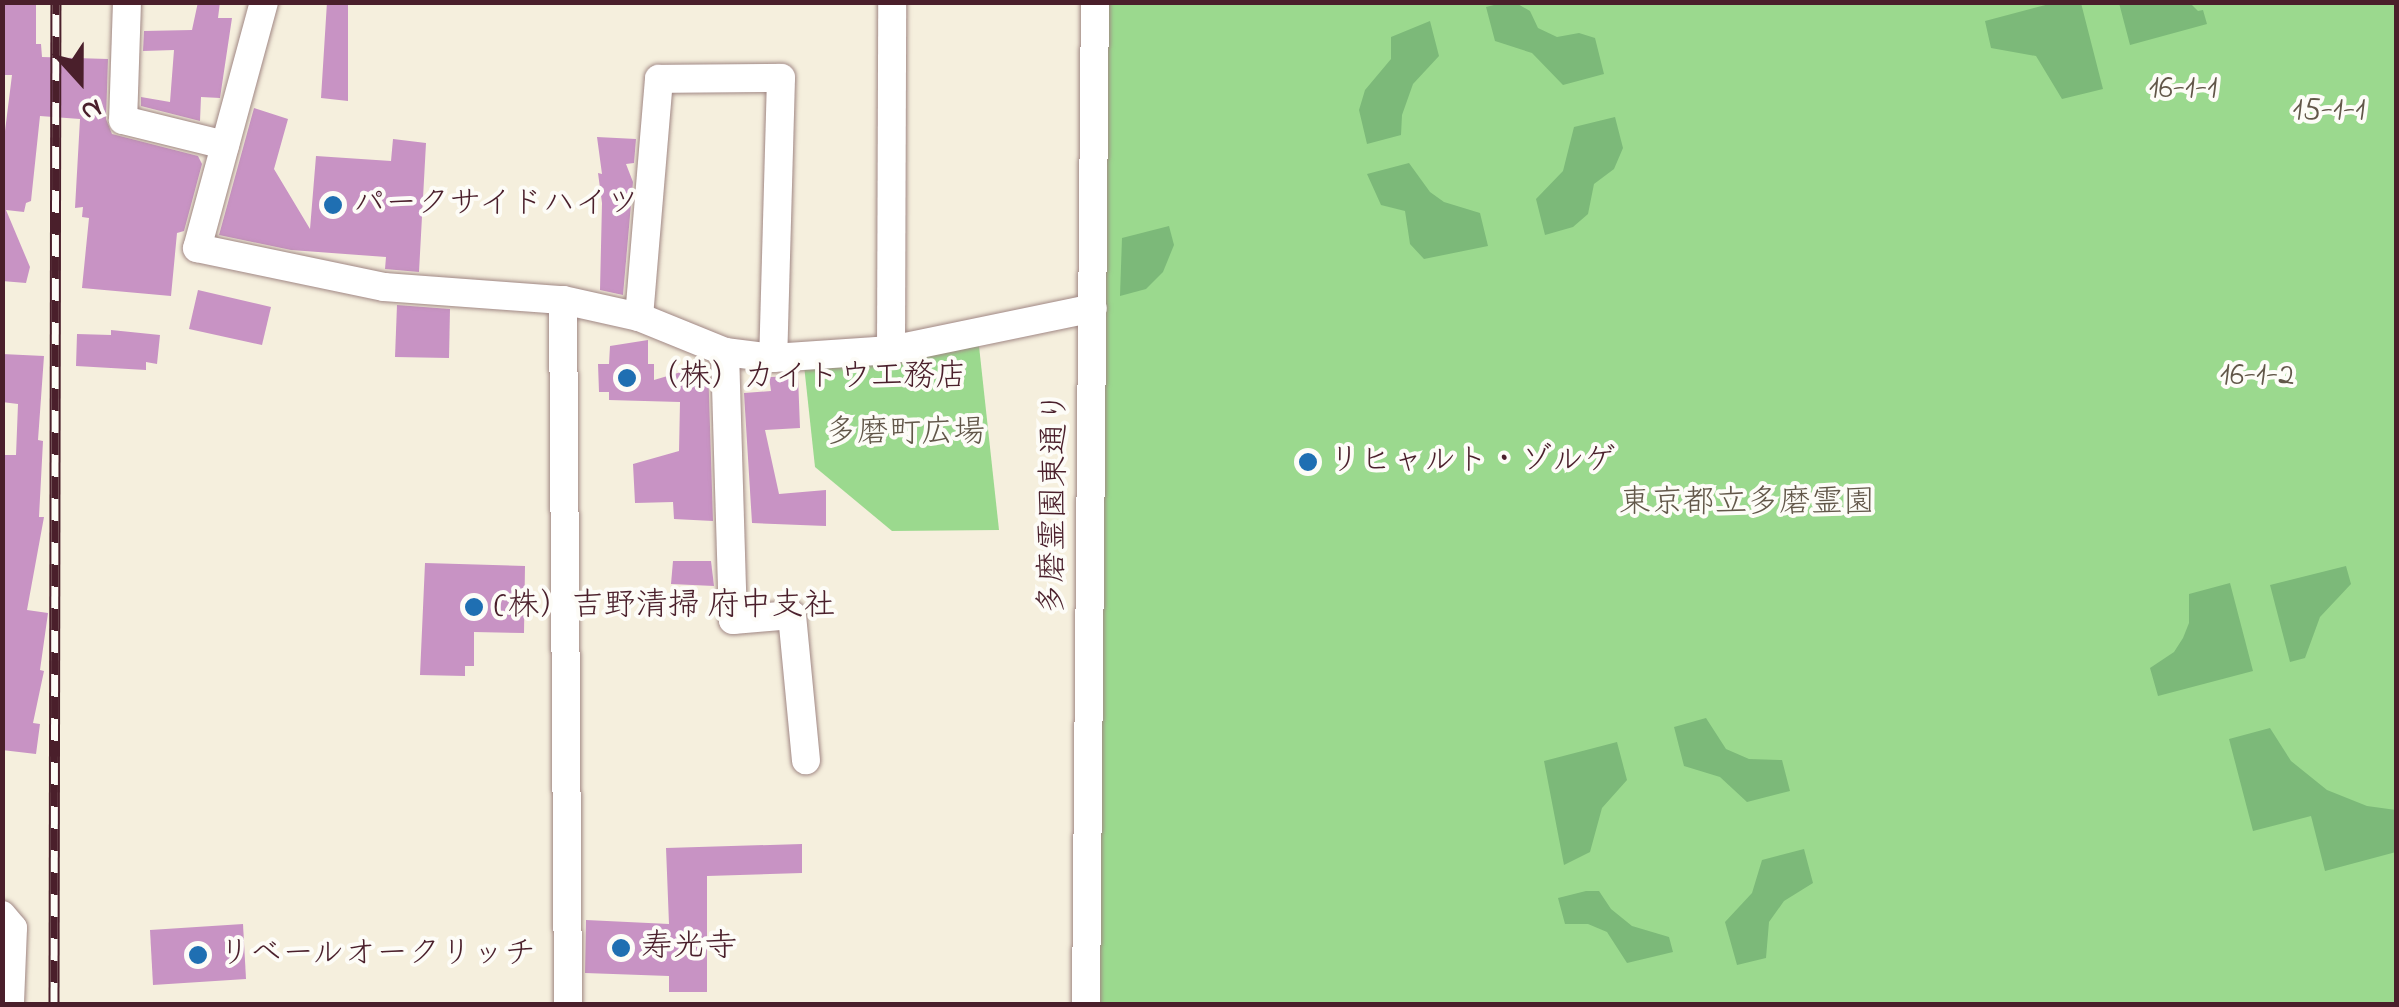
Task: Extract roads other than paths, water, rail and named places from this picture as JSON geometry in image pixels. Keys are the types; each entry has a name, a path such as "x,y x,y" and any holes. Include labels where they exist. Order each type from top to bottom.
{"street":[{"path":"127,2 123,120 225,145"},
{"path":"264,2 197,248 384,287 563,300 639,317 725,352 773,358 892,350 1093,308"},
{"path":"892,2 892,350"},
{"name":"多磨霊園東通り","path":"1086,1004 1096,2"},
{"path":"639,317 659,78 781,78 773,358"},
{"path":"563,300 568,1004"},
{"path":"725,352 733,620 792,615 806,760"},
{"path":"2,916 13,928 10,1004"}],"railway":[{"path":"54,1004 56,2"}],"place":[{"name":"パークサイドハイツ","path":"333,205"},
{"name":"（株）カイトウ工務店","path":"627,378"},
{"name":"リヒャルト・ゾルゲ","path":"1308,462"},
{"name":"(株）吉野清掃 府中支社","path":"474,607"},
{"name":"寿光寺","path":"621,948"},
{"name":"リベールオークリッチ","path":"198,955"}],"park label":[{"name":"16-1-1","path":"2183,90"},
{"name":"15-1-1","path":"2329,112"},
{"name":"16-1-2","path":"2257,377"},
{"name":"多磨町広場","path":"905,434"},
{"name":"東京都立多磨霊園","path":"1747,504"}]}
